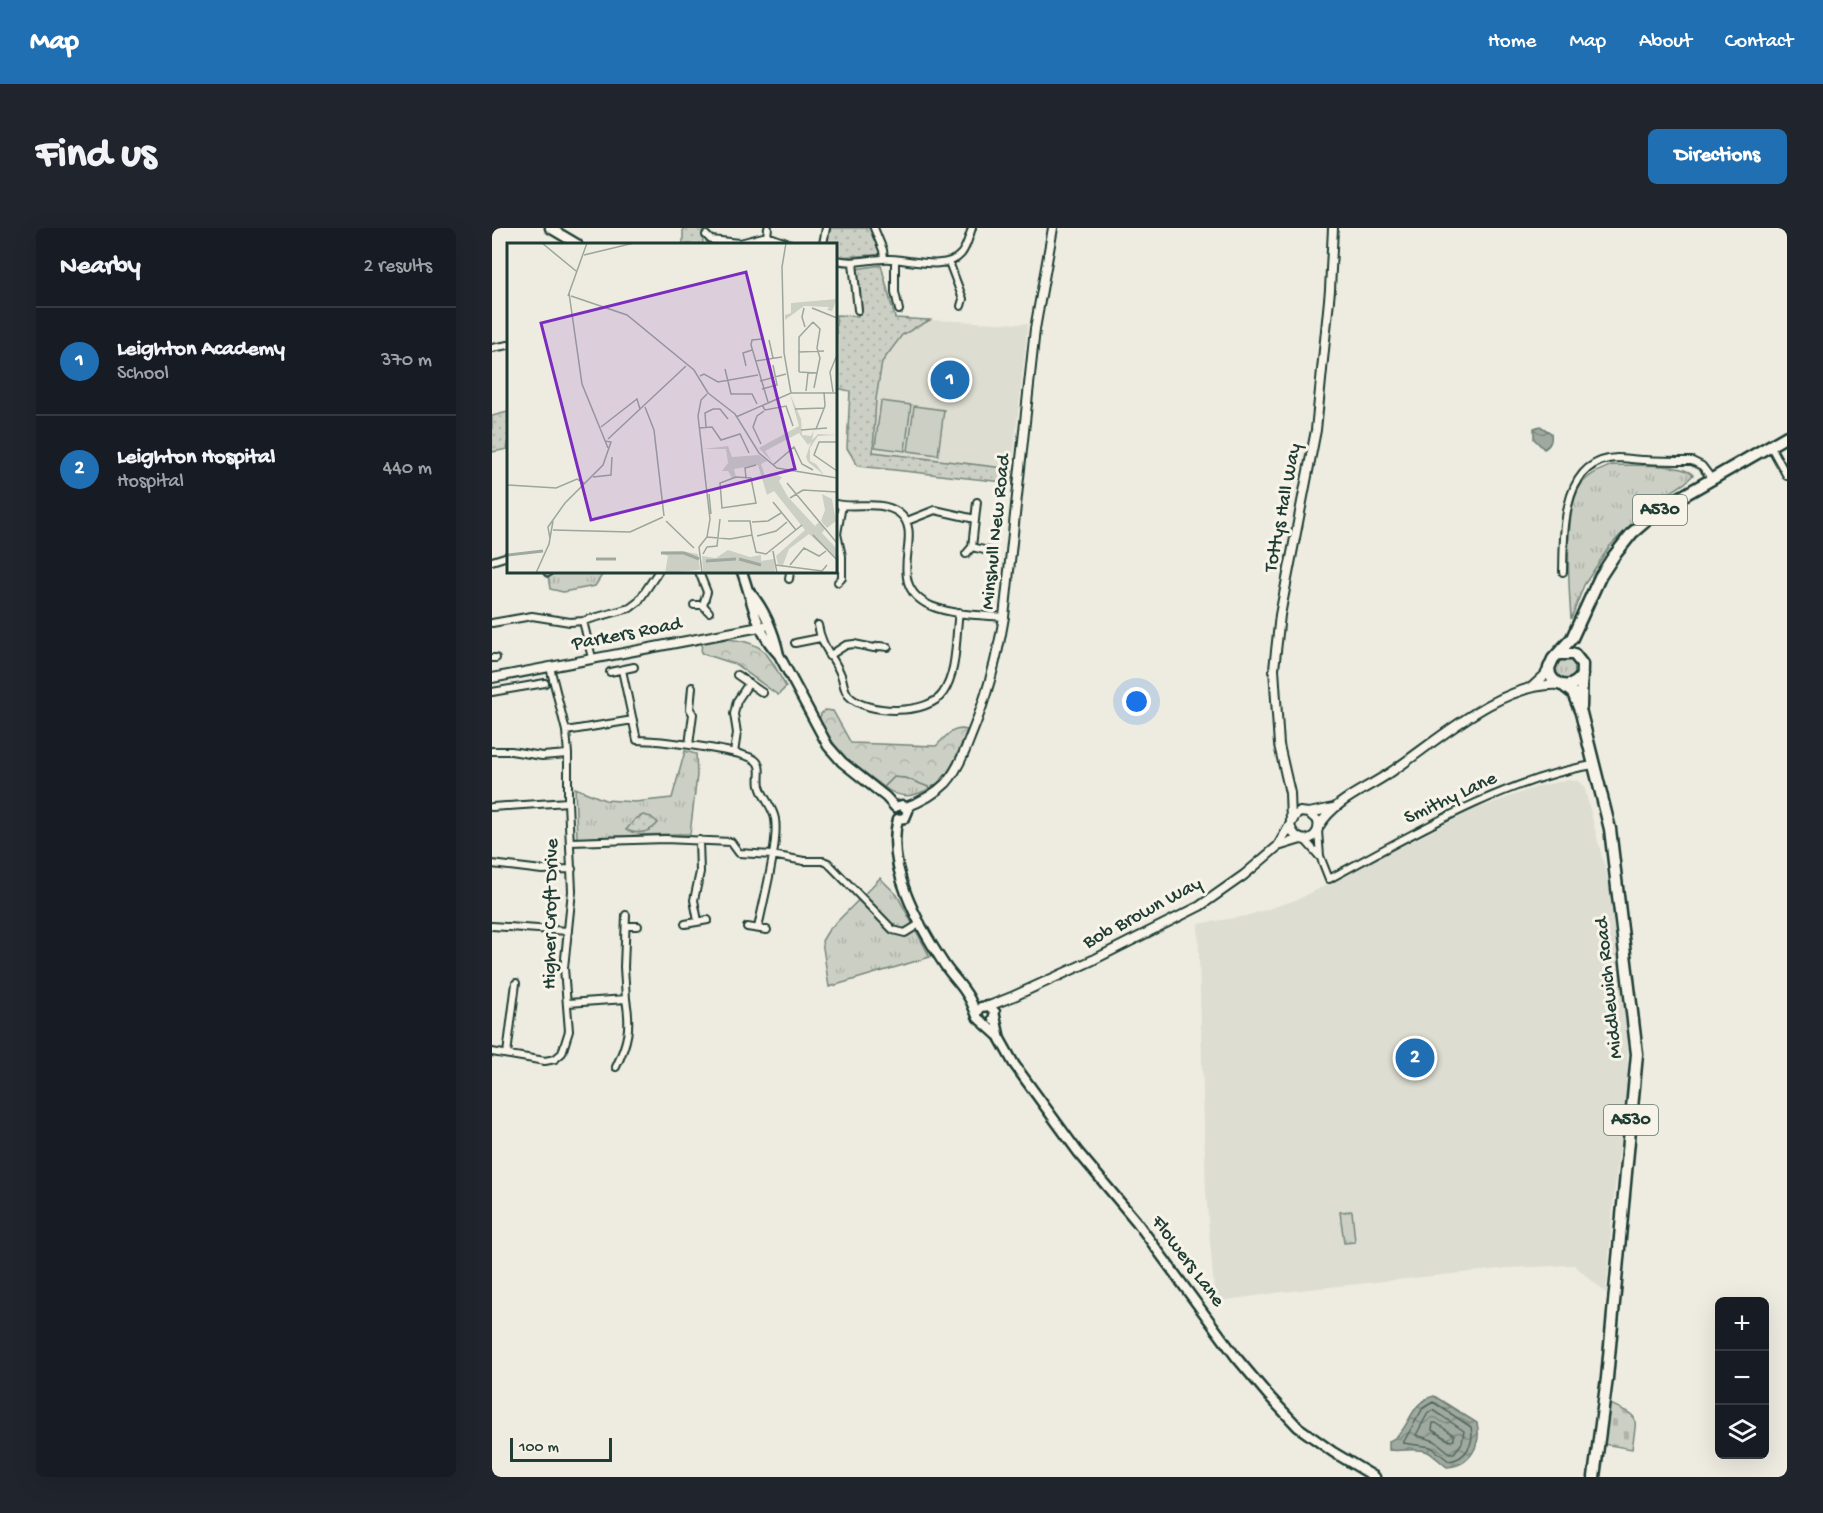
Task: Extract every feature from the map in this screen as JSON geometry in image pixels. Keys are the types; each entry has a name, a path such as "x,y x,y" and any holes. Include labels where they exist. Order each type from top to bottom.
{"highway":[{"name":"A530","path":"1560,654 1577,629 1600,577 1625,540 1660,509 1787,436"},
{"name":"A530","path":"1577,629 1577,657"},
{"path":"1570,653 1582,664 1582,675 1574,684 1562,685 1552,678 1549,668 1553,659 1560,654 1570,653"},
{"name":"Middlewich Road","path":"1581,713 1582,675"},
{"name":"Middlewich Road","path":"1562,685 1572,693 1581,713 1610,829 1637,1054 1607,1378 1594,1477"}],"main road":[{"path":"550,228 575,243"},
{"path":"742,573 750,592 759,603 764,626 776,642 779,655 828,746 842,762 895,807"},
{"path":"895,807 900,805 906,807 908,811 906,817 898,819"},
{"path":"895,807 893,814 898,819"},
{"path":"898,819 895,829 898,866 910,903 944,965 967,994 978,1013 978,1018 985,1023 992,1021 995,1015 993,1008 967,994"},
{"path":"978,1013 981,1007 988,1006"},
{"name":"Flowers Lane","path":"995,1015 1000,1039"},
{"name":"Flowers Lane","path":"985,1023 1000,1039 1010,1058 1078,1152 1136,1221 1236,1357 1268,1395 1298,1427 1333,1452 1375,1477"}],"street":[{"path":"767,236 768,228"},
{"path":"823,243 826,228"},
{"path":"874,228 884,258"},
{"path":"837,260 853,263 884,258 938,264 949,262 960,255 972,228"},
{"name":"Minshull New Road","path":"906,807 936,792 944,785 963,755 989,688 997,660 1004,618 1035,329 1053,228"},
{"name":"Tottys Hall Way","path":"1291,823 1290,793 1279,745 1274,669 1280,615 1316,430 1330,290 1333,228"},
{"path":"706,235 711,240 740,243 767,236 786,243"},
{"path":"895,260 899,310"},
{"path":"949,262 965,302"},
{"path":"853,263 858,310"},
{"path":"492,348 507,345"},
{"path":"1770,445 1787,476"},
{"path":"1563,572 1565,515 1570,496 1578,481 1596,463 1617,458 1692,461 1702,466 1711,478"},
{"path":"966,554 972,547 977,502"},
{"path":"842,579 842,556 837,534 839,505 887,507 907,521 909,535 905,572 915,594 928,604 959,612 1004,618"},
{"path":"907,521 935,510 975,519"},
{"path":"972,547 992,552"},
{"path":"492,561 507,556"},
{"path":"699,573 707,592 703,604"},
{"path":"789,579 790,573"},
{"path":"492,623 532,616 570,622 583,621 630,608 638,602 656,574"},
{"path":"694,605 703,604"},
{"path":"703,604 709,612"},
{"path":"818,625 820,638 841,674 846,693 856,702 887,710 926,706 944,693 951,676 959,612"},
{"path":"583,621 592,658"},
{"name":"Parkers Road","path":"492,678 764,626"},
{"path":"879,646 880,637"},
{"path":"795,644 820,638"},
{"path":"829,656 846,645 888,647"},
{"name":"Higher Croft Drive","path":"492,1052 545,1061 555,1059 562,1053 569,1031 564,968 572,869 568,754 566,731 550,667"},
{"path":"610,672 634,667"},
{"path":"1531,687 1544,676 1549,668"},
{"path":"622,670 637,740 656,740 734,753 756,760 760,766 759,783 776,824 758,928"},
{"path":"737,675 763,693"},
{"path":"492,692 545,683"},
{"path":"734,753 737,733 734,714 737,701 749,683"},
{"path":"1320,856 1303,839 1292,832 1291,823 1295,816 1333,808 1390,773 1442,735 1496,701 1531,687 1562,685"},
{"path":"689,746 693,714 690,709 692,687"},
{"path":"566,731 633,720"},
{"path":"492,751 511,751 542,756 568,754"},
{"name":"Smithy Lane","path":"1320,856 1329,879 1414,834 1500,793 1572,769 1593,765"},
{"name":"Tottys Hall Way","path":"1290,793 1308,812"},
{"path":"492,807 529,809 568,802"},
{"path":"1303,839 1314,836 1333,808"},
{"path":"1308,812 1318,820 1320,856"},
{"name":"Bob Brown Way","path":"988,1006 1176,920 1200,906 1244,875 1278,846 1291,823"},
{"path":"571,842 665,838 731,842 739,853 828,862 893,930 905,933 921,923"},
{"name":"Bob Brown Way","path":"1278,846 1303,839"},
{"path":"698,921 694,900 700,872 699,840"},
{"path":"492,864 542,870 572,869"},
{"path":"615,1068 624,1050 630,1021 624,967 626,915"},
{"path":"685,924 708,920"},
{"path":"492,926 568,931"},
{"path":"626,926 638,926"},
{"path":"747,927 767,930"},
{"path":"507,1054 516,982"},
{"name":"Bob Brown Way","path":"995,1015 1014,996"},
{"path":"568,1003 626,999"}],"shaded area":[{"path":"930,320 1028,324 1012,469 873,452 876,399 882,362 902,335"},
{"path":"1568,780 1579,781 1584,786 1610,888 1628,1030 1627,1086 1614,1194 1606,1293 1574,1265 1509,1268 1282,1292 1215,1302 1206,1193 1198,924 1246,916 1299,899 1471,811 1539,786"}],"green space":[{"path":"683,228 702,228 703,243 683,243"},
{"path":"830,228 871,228 880,253 878,255 837,257 837,243 826,243"},
{"path":"881,265 895,318 930,320 902,335 882,362 876,399 873,452 1012,469 1012,483 858,466 847,448 850,391 837,388 837,315 858,316 856,269"},
{"path":"881,401 911,405 905,451 875,447"},
{"path":"914,406 944,410 938,455 908,451"},
{"path":"507,412 507,449 492,452 492,416"},
{"path":"1612,465 1667,466 1687,471 1693,475 1685,483 1648,507 1609,547 1584,585 1571,619 1568,550 1575,497 1587,478"},
{"path":"550,573 603,573 595,586 563,592 550,589 548,575"},
{"path":"725,639 749,643 764,651 786,687 778,695 735,664 701,653 702,641"},
{"path":"1566,657 1571,658 1577,664 1577,674 1571,680 1566,681 1561,680 1555,674 1554,669 1555,664 1561,658"},
{"path":"825,710 833,711 851,743 936,746 954,731 967,730 949,770 931,788 906,778 894,777 884,787 847,759 834,744 819,720"},
{"path":"685,751 696,754 697,775 690,834 577,838 575,788 605,800 635,802 672,798"},
{"path":"894,777 906,778 931,788 908,796 896,794 884,787"},
{"path":"643,815 651,817 658,823 643,832 626,830 635,819"},
{"path":"880,878 897,895 930,957 829,987 822,941 828,931"},
{"path":"1352,1211 1355,1242 1344,1243 1340,1212"},
{"path":"1608,1403 1626,1411 1634,1418 1632,1449 1603,1444"}],"water":[{"path":"1540,426 1551,433 1550,442 1544,449 1534,439 1534,428"},
{"path":"1434,1396 1477,1423 1476,1446 1468,1458 1455,1466 1447,1467 1428,1452 1389,1450 1389,1441 1402,1431 1419,1404"}],"place":[{"name":"Leighton Academy","path":"950,380"},
{"name":"Leighton Hospital","path":"1415,1058"}]}
